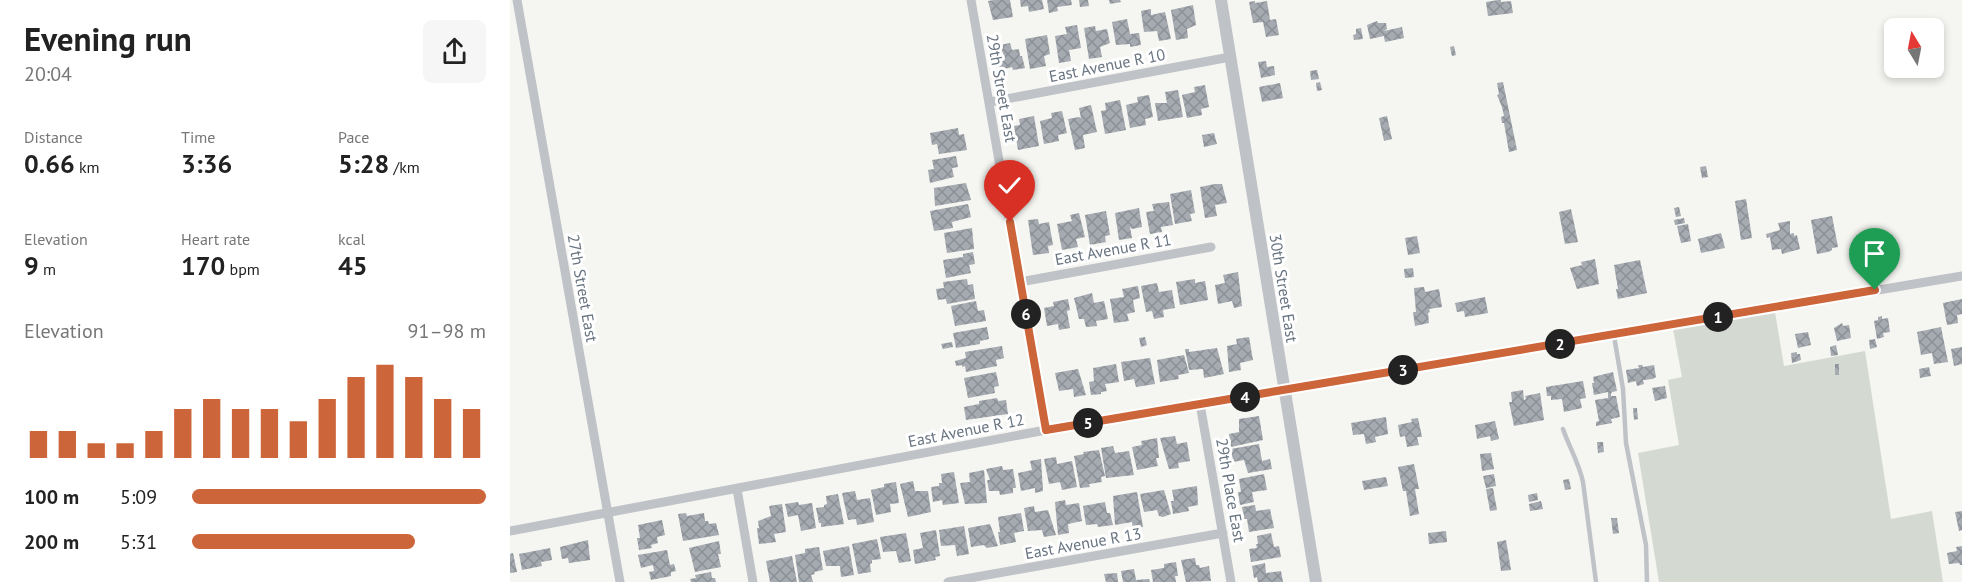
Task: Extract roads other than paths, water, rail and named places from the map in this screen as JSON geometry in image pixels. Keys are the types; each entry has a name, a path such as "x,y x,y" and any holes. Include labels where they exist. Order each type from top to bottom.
{"street":[{"name":"27th Street East","path":"517,0 620,582"},
{"name":"29th Street East","path":"971,0 1046,430"},
{"name":"30th Street East","path":"1221,0 1316,582"},
{"name":"East Avenue R 10","path":"990,102 1230,57"},
{"name":"East Avenue R 11","path":"1020,282 1211,247"},
{"name":"East Avenue R 12","path":"510,531 1046,430 1962,276"},
{"name":"29th Place East","path":"1200,404 1231,582"},
{"path":"737,489 753,582"},
{"name":"East Avenue R 13","path":"948,582 1223,533"}],"lane":[{"path":"1614,334 1623,388 1626,444 1646,545 1647,582"},
{"path":"1563,429 1568,446 1581,469 1584,482 1596,582"}]}
